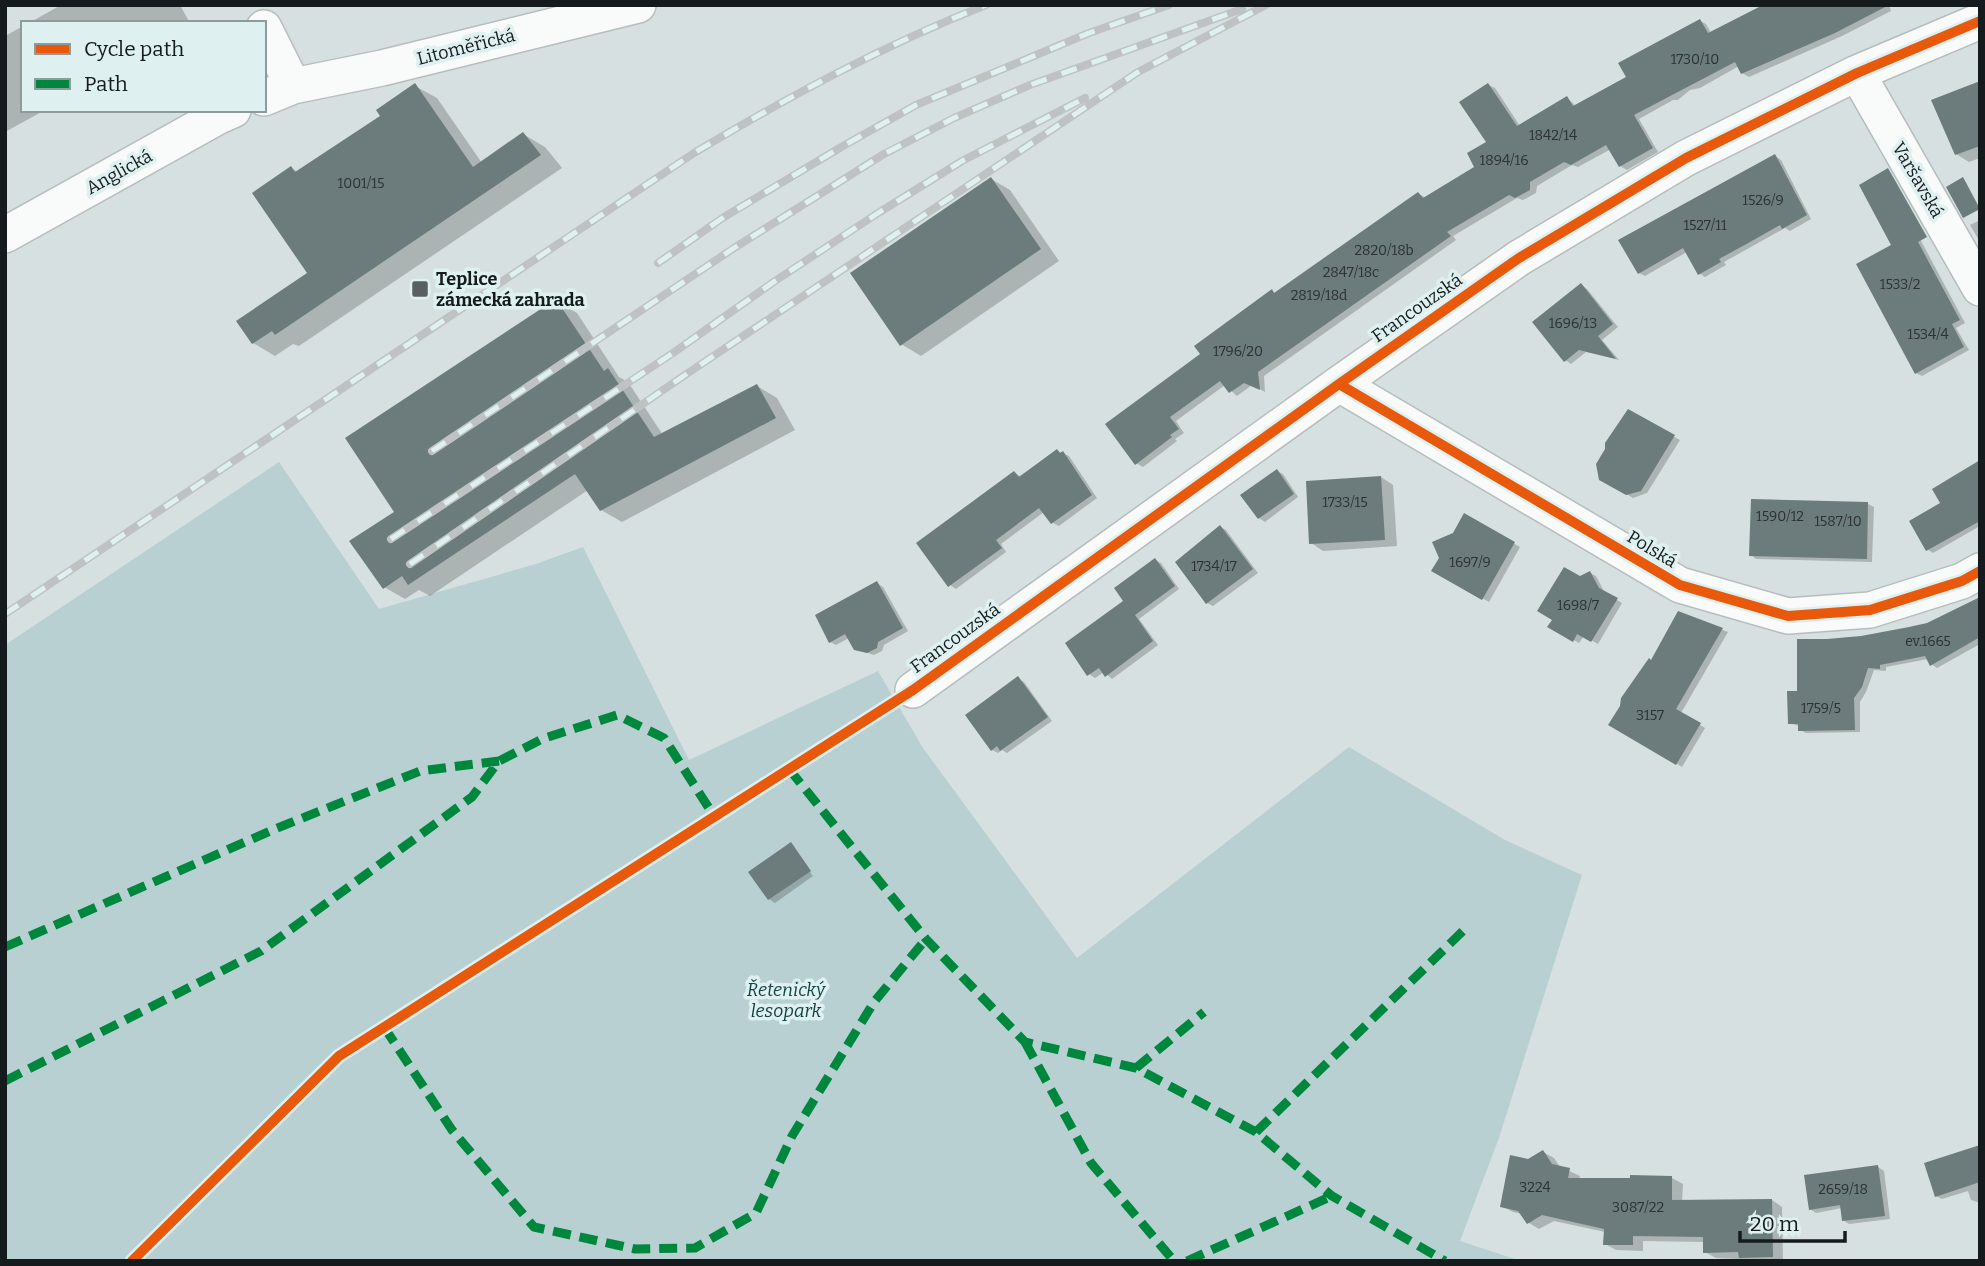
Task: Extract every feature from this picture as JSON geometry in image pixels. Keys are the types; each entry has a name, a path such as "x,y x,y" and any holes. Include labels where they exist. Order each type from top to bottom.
{"street":[{"path":"253,5 261,21"},
{"name":"Litoměřická","path":"279,92 638,5"},
{"name":"Francouzská","path":"913,690 1339,384 1531,251 1686,158 1857,74 1980,21"},
{"path":"266,37 279,92"},
{"name":"Varšavská","path":"1857,74 1980,288"},
{"name":"Anglická","path":"5,235 229,112"},
{"name":"Polská","path":"1339,384 1680,585 1788,616 1870,610 1962,581 1980,570"}],"green space":[{"name":"Řetenický lesopark","path":"279,462 379,609 536,564 583,547 689,760 878,671 923,748 1077,958 1349,747 1505,840 1582,875 1499,1138 1460,1241 1521,1261 5,1261 5,645"}],"building":[{"path":"1763,5 1889,5 1835,33 1741,74 1735,62 1634,115 1653,148 1619,167 1606,145 1571,165 1564,162 1530,182 1530,190 1515,198 1509,195 1447,232 1451,236 1258,372 1260,390 1244,383 1229,393 1220,381 1170,417 1179,429 1135,465 1105,424 1200,354 1194,346 1272,289 1274,293 1418,192 1423,198 1474,167 1467,153 1486,142 1459,102 1488,83 1517,126 1567,96 1573,106 1626,77 1618,63 1700,19 1708,33"},
{"path":"1980,81 1980,146 1955,155 1931,100"},
{"path":"415,83 473,167 523,132 541,155 275,335 272,331 252,344 236,321 307,273 252,193 291,166 295,172 380,116 376,110"},
{"path":"1775,154 1807,215 1782,229 1780,225 1719,259 1721,262 1698,275 1683,248 1638,274 1618,240"},
{"path":"1888,168 1927,237 1918,242 1960,320 1952,324 1964,347 1915,374 1856,264 1891,245 1859,185"},
{"path":"991,177 1041,249 900,346 850,273"},
{"path":"1963,177 1980,209 1963,218 1946,187"},
{"path":"1581,283 1613,324 1598,336 1616,359 1579,350 1564,362 1532,322"},
{"path":"556,299 604,371 608,368 654,437 757,384 776,418 600,511 575,474 408,585 402,576 383,589 349,541 394,512 345,438"},
{"path":"1628,409 1675,435 1641,491 1626,495 1599,480 1596,464 1605,449 1605,443"},
{"path":"1057,449 1060,453 1063,451 1092,495 1051,524 1039,508 996,540 1002,548 948,587 916,543 1014,471 1019,477"},
{"path":"1980,460 1980,521 1926,551 1909,521 1940,503 1932,489"},
{"path":"1277,469 1294,494 1258,519 1240,495"},
{"path":"1381,476 1385,540 1309,544 1306,481"},
{"path":"1751,499 1868,502 1867,559 1749,556"},
{"path":"1464,513 1515,542 1482,600 1431,571 1439,558 1432,542 1453,533"},
{"path":"1220,525 1253,569 1206,604 1175,562"},
{"path":"1155,558 1175,586 1135,615 1153,641 1105,677 1099,668 1087,676 1065,643 1123,601 1114,588"},
{"path":"1564,567 1580,576 1590,571 1599,588 1618,598 1591,642 1577,634 1573,642 1547,627 1552,620 1537,611"},
{"path":"877,581 903,628 878,642 877,648 867,653 854,650 845,634 829,643 815,615"},
{"path":"1980,597 1980,637 1930,666 1925,656 1880,665 1880,669 1868,668 1862,687 1854,698 1855,730 1798,731 1798,724 1788,724 1787,691 1797,691 1797,639 1861,636 1927,623"},
{"path":"1678,611 1723,628 1676,709 1701,723 1676,765 1608,725 1620,706 1621,698 1649,658 1651,660"},
{"path":"1018,676 1048,717 1000,751 997,746 991,751 965,715"},
{"path":"791,842 811,871 768,900 748,872"},
{"path":"1980,1145 1980,1182 1935,1197 1924,1163"},
{"path":"1543,1150 1552,1164 1570,1168 1568,1178 1672,1176 1672,1200 1772,1199 1773,1257 1739,1258 1738,1252 1703,1253 1703,1237 1633,1236 1633,1245 1603,1245 1604,1229 1542,1215 1527,1224 1518,1211 1500,1207 1510,1155 1528,1159"},
{"path":"1878,1165 1885,1216 1842,1221 1840,1205 1809,1210 1804,1175"}],"railway":[{"path":"5,614 694,153 837,73 986,5"},
{"path":"658,263 724,217 916,105 1089,33 1169,5"},
{"path":"410,564 685,375 1138,72 1266,5"},
{"path":"432,451 734,248 884,154 954,118 1030,85 1242,9"},
{"path":"391,539 673,353 875,215 962,161 1085,98"}],"marked path":[{"path":"5,1081 261,951 472,797 499,761 542,739 617,715 664,738 714,816"},
{"path":"5,947 275,829 420,771 499,761"},
{"path":"789,769 926,939 1025,1042 1136,1068 1256,1132 1332,1196 1445,1261"},
{"path":"1256,1132 1465,929"},
{"path":"384,1027 452,1130 534,1227 635,1249 695,1248 756,1213 792,1136 874,1002 926,939"},
{"path":"1136,1068 1204,1012"},
{"path":"1025,1042 1091,1163 1174,1261"},
{"path":"1187,1261 1332,1196"}],"cycle path":[{"path":"132,1261 339,1056 913,690 1519,258 1686,158 1857,73 1980,21"},
{"path":"1339,384 1680,585 1788,616 1870,610 1962,581 1980,571"}],"place":[{"name":"Teplice zámecká zahrada","path":"420,289"}]}
